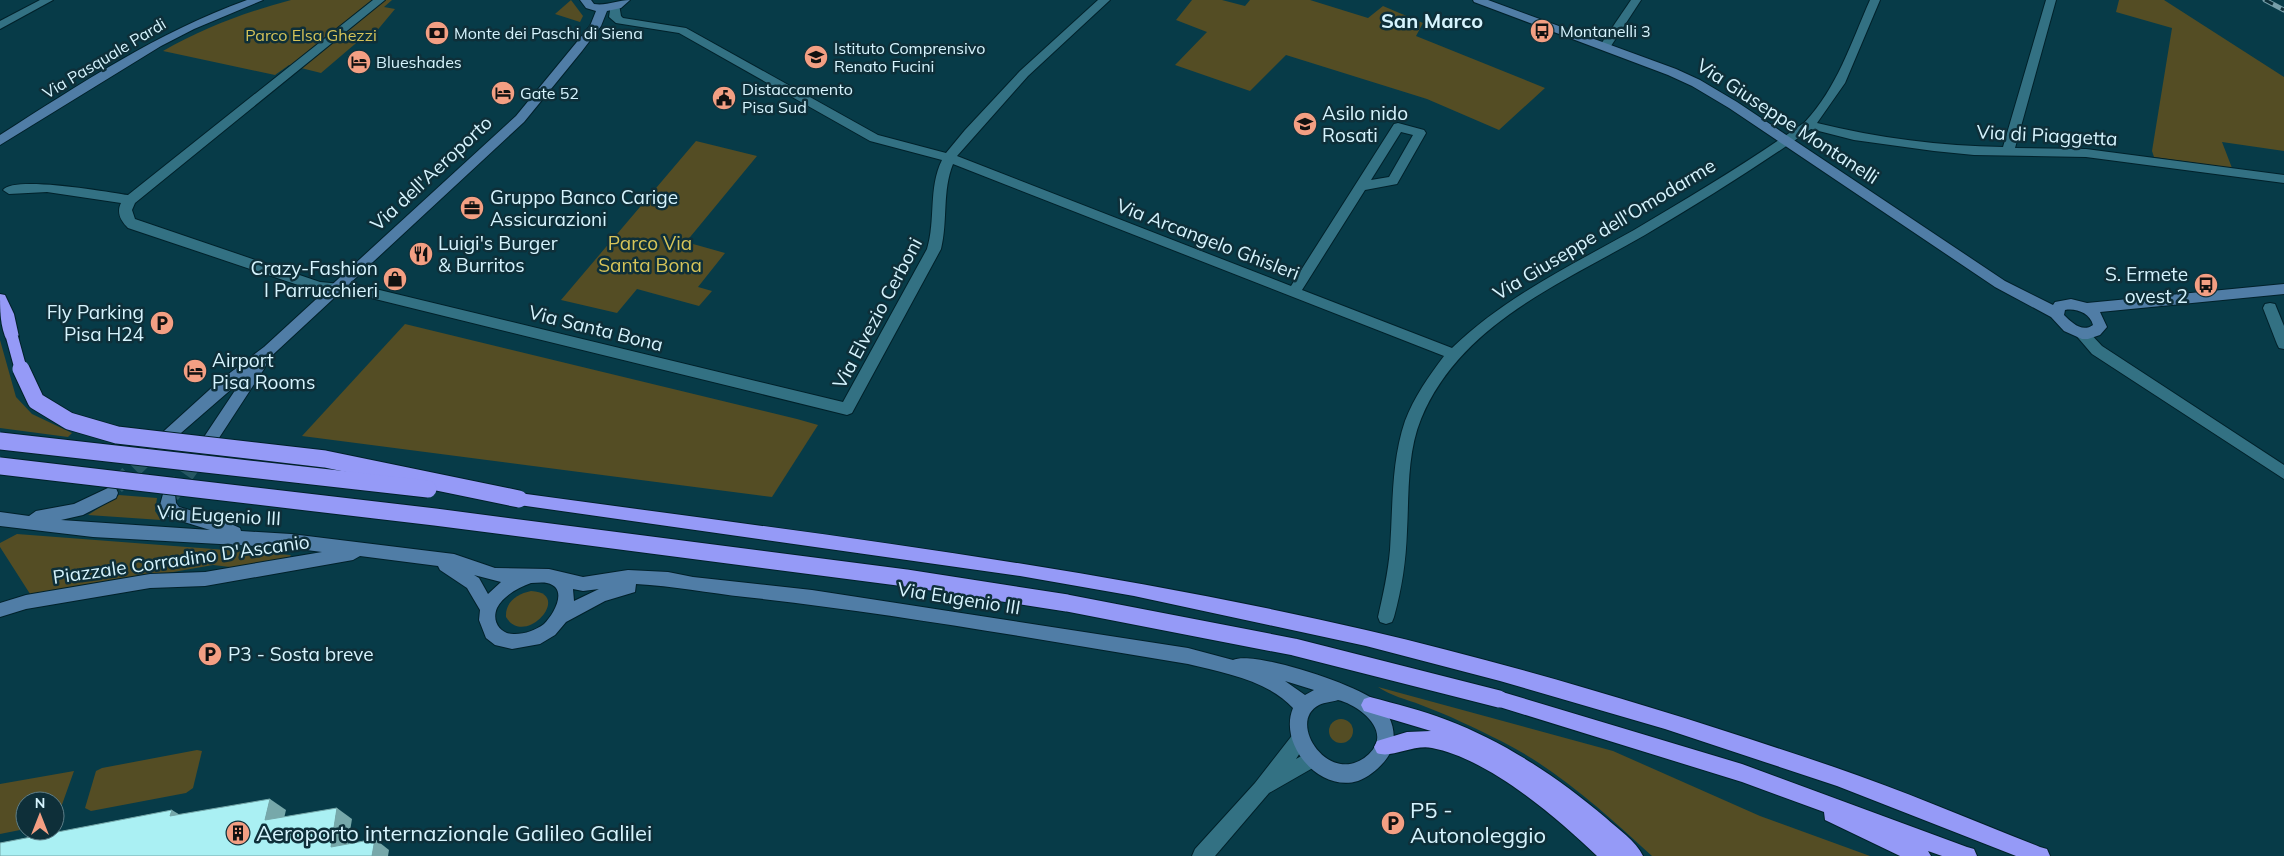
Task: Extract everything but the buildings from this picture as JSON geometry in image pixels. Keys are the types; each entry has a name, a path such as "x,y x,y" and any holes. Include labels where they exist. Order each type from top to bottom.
{"highway":[{"path":"0,299 7,314 23,377 36,401 69,421 117,435 324,460 519,499"},
{"path":"0,441 519,499 940,558 1134,589 1366,638 1500,673 1665,721 1837,778 2040,856"},
{"path":"0,466 435,517 706,554 906,578 1067,603 1204,629 1294,647 1499,699 1742,772 1967,856"},
{"path":"1370,705 1442,726 1498,754 1559,793 1589,816 1633,856"},
{"path":"1383,747 1418,738 1448,742 1471,752 1550,802 1582,828 1611,856"},
{"path":"1742,772 1921,856"}],"street":[{"path":"0,26 48,0"},
{"name":"Via Pasquale Pardi","path":"0,141 155,44 207,18 258,0"},
{"path":"9,190 47,188 130,200 380,0"},
{"path":"585,0 590,6 602,9 620,3"},
{"name":"Via Elvezio Cerboni","path":"847,409 934,249 939,231 941,185 950,158 1007,89 1046,50 1105,0"},
{"name":"Via Giuseppe Montanelli","path":"1478,0 1696,83 1787,141 2000,284 2056,313 2062,323 2080,333"},
{"path":"1605,47 1636,0"},
{"name":"Via Giuseppe dell'Omodarme","path":"1386,617 1396,570 1407,438 1428,386 1453,354 1508,308 1647,228 1787,141 1809,125 1820,113 1840,77 1875,0"},
{"path":"2008,151 2051,0"},
{"name":"Via Arcangelo Ghisleri","path":"620,3 615,17 620,21 682,30 874,138 950,158 1453,354"},
{"name":"Via dell'Aeroporto","path":"169,435 223,386 269,351 520,119 578,49 595,26 602,9"},
{"name":"Via di Piaggetta","path":"1809,125 1854,136 1934,147 2086,153 2284,180"},
{"path":"1294,292 1398,127 1420,133 1393,181 1362,186"},
{"name":"Via Santa Bona","path":"130,200 125,207 125,212 133,226 310,284 335,289 363,291 847,409"},
{"path":"2056,313 2060,306 2065,304 2086,308 2284,290"},
{"path":"2080,333 2093,333 2100,328 2097,318 2086,308"},
{"path":"2270,308 2284,344"},
{"path":"2080,333 2097,350 2284,473"},
{"name":"Via dell'Aeroporto","path":"210,440 242,388 269,351"},
{"path":"7,520 56,516 77,510 110,493"},
{"path":"169,499 168,505 174,512 211,523 243,537"},
{"name":"Via Eugenio III","path":"7,520 117,531 243,537 368,550 454,561 495,575 531,576"},
{"name":"Piazzale Corradino D'Ascanio","path":"0,610 26,602 121,586 164,579 205,579 368,550"},
{"name":"Via Eugenio III","path":"429,557 458,571 473,583 489,610"},
{"path":"531,576 544,576 555,579 562,586 568,599 562,616 555,626 540,636 526,641 510,642 496,637 488,623 489,610 495,598 505,588 517,580 531,576"},
{"name":"Via Eugenio III","path":"555,579 583,584 628,577 650,577 693,584 812,597 1154,650 1218,663 1269,668 1338,692"},
{"name":"Via Eugenio III","path":"562,616 616,589 633,586 693,584"},
{"name":"Via Eugenio III","path":"1218,663 1284,688 1305,708"},
{"path":"1338,692 1355,696 1370,705 1378,714 1385,736 1378,758 1370,765 1353,772 1328,770 1312,759 1300,739 1299,720 1305,708 1322,695 1338,692"},
{"path":"1202,856 1261,789 1300,739"},
{"path":"1261,789 1312,759"}],"green space":[{"name":"Parco Elsa Ghezzi","path":"291,0 392,0 384,7 395,9 370,39 362,38 321,73 289,65 275,75 163,51 225,21"},
{"path":"571,0 583,16 580,22 555,14"},
{"path":"1192,0 1222,0 1245,6 1250,0 1310,0 1368,18 1383,6 1423,23 1416,36 1545,88 1499,130 1427,99 1286,55 1250,91 1175,65 1207,32 1176,20"},
{"path":"2119,0 2164,0 2284,77 2284,151 2222,142 2232,168 2154,157 2152,151 2172,28 2116,12"},
{"name":"Parco Via Santa Bona","path":"696,141 757,156 686,242 725,253 698,287 712,291 699,306 637,289 617,313 561,300"},
{"path":"405,324 818,425 772,497 302,436"},
{"path":"0,340 16,397 32,414 72,433 68,437 0,428"},
{"path":"119,495 157,498 155,511 161,520 88,515"},
{"path":"17,534 291,555 289,558 239,568 213,565 32,597 0,547 0,543"},
{"path":"531,591 543,594 548,600 547,609 542,617 534,623 524,627 514,625 506,617 510,603 521,594"},
{"path":"1378,687 1613,751 1760,816 1870,856 1652,856 1580,793 1522,752 1461,722 1393,695"},
{"path":"1341,719 1350,722 1353,731 1350,740 1341,743 1332,740 1329,731 1332,722"},
{"path":"197,750 202,751 193,788 186,793 91,811 85,808 96,771 102,768"},
{"path":"74,771 65,796 65,791 15,791 15,831 0,834 0,784"}],"tunnel":[{"path":"116,486 169,435"},
{"path":"171,495 210,440"}],"railway":[{"path":"2265,0 2284,10"}],"place":[{"name":"Montanelli 3","path":"1542,31"},
{"name":"Monte dei Paschi di Siena","path":"437,33"},
{"name":"Istituto Comprensivo Renato Fucini","path":"816,57"},
{"name":"Blueshades","path":"359,62"},
{"name":"Gate 52","path":"503,93"},
{"name":"Distaccamento Pisa Sud","path":"724,98"},
{"name":"Asilo nido Rosati","path":"1305,124"},
{"name":"Gruppo Banco Carige Assicurazioni","path":"472,208"},
{"name":"Luigi's Burger & Burritos","path":"421,254"},
{"name":"Crazy-Fashion I Parrucchieri","path":"395,279"},
{"name":"S. Ermete ovest 2","path":"2206,285"},
{"name":"Fly Parking Pisa H24","path":"162,323"},
{"name":"Airport Pisa Rooms","path":"195,371"},
{"name":"P3 - Sosta breve","path":"210,654"},
{"name":"P5 - Autonoleggio","path":"1393,823"},
{"name":"Aeroporto internazionale Galileo Galilei","path":"238,833"}],"district":[{"name":"San Marco","path":"1432,20"}]}
